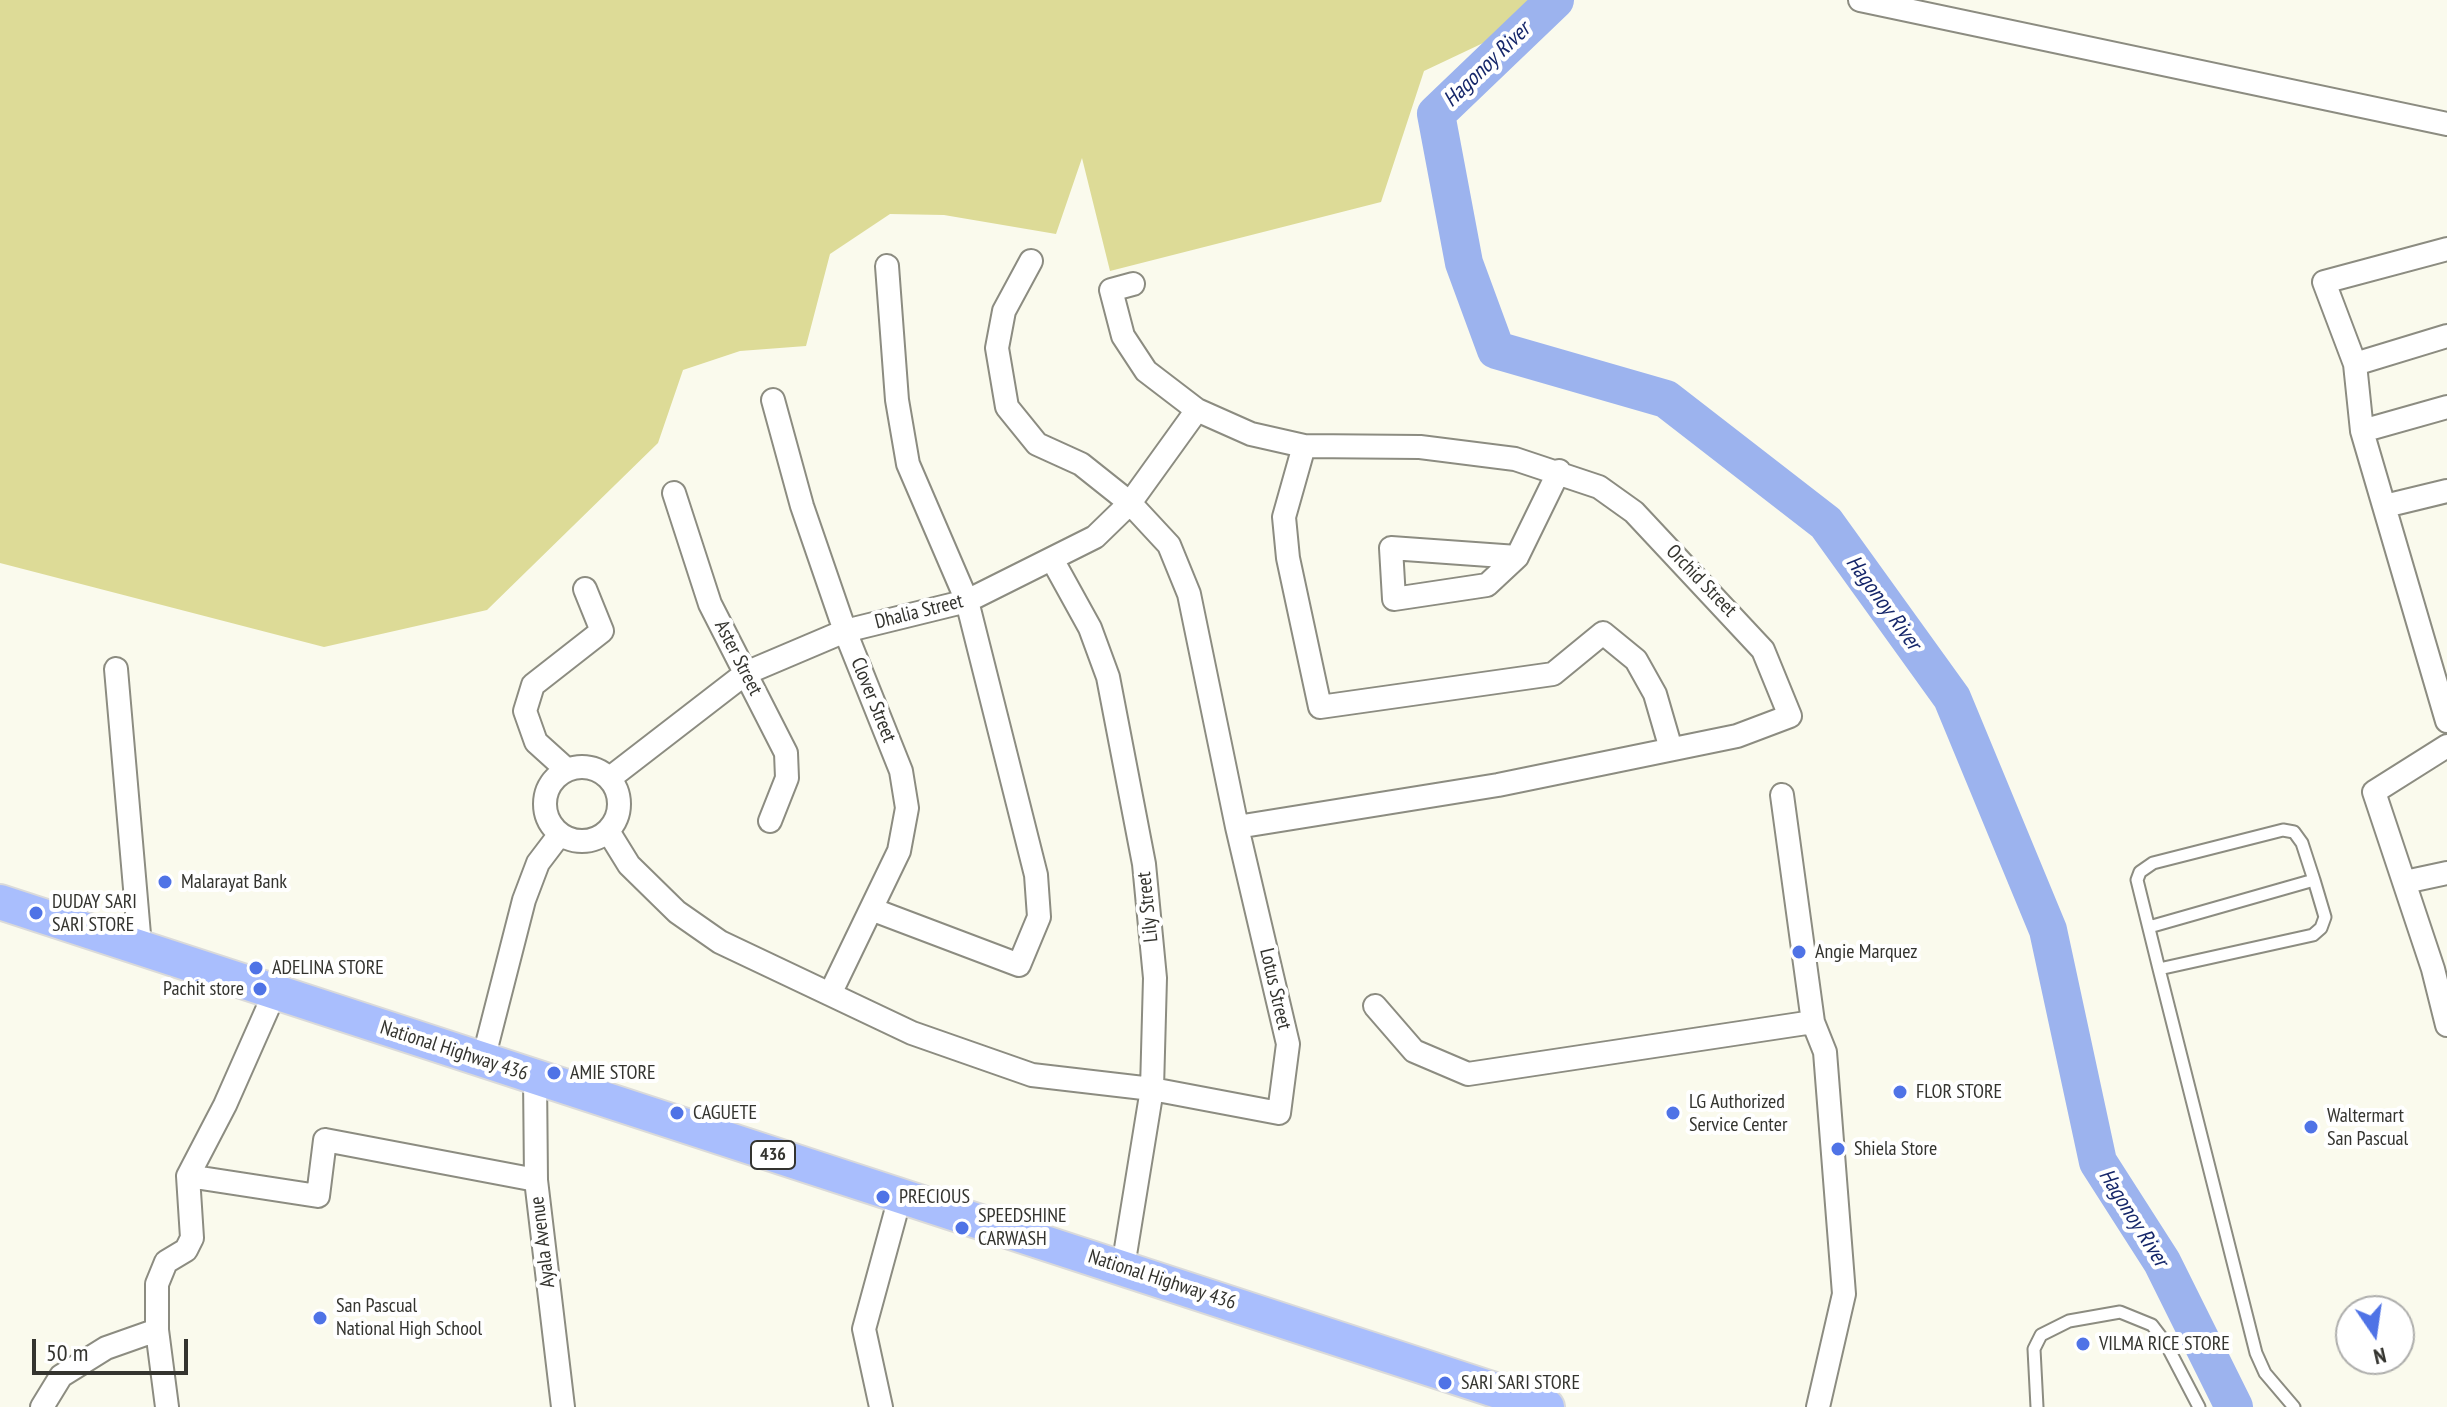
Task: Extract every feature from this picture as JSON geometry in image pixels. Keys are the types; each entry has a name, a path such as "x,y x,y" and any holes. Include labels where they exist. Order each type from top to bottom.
{"main road":[{"name":"National Highway 436","path":"0,902 1123,1267 1528,1404"}],"street":[{"path":"1860,0 2447,124"},
{"path":"2447,249 2324,282 2355,364 2362,431 2385,506 2437,646 2447,721"},
{"name":"Lotus Street","path":"608,831 629,865 677,912 720,942 912,1033 1032,1075 1152,1089 1279,1113 1288,1044 1237,827 1189,594 1169,545 1130,503 1081,464 1037,444 1007,407 997,348 1004,311 1031,261"},
{"path":"871,909 1019,965 1039,917 1036,875 967,601 908,464 897,400 887,266"},
{"name":"Orchid Street","path":"1133,284 1111,290 1123,336 1146,371 1197,410 1251,434 1304,446 1420,447 1515,459 1559,471 1599,487 1634,512 1732,613 1763,650 1790,716 1737,736 1498,785 1237,827"},
{"path":"2355,364 2447,336"},
{"name":"Clover Street","path":"773,400 802,506 845,631 901,771 907,808 899,851 830,994"},
{"path":"2362,431 2447,407"},
{"name":"Dhalia Street","path":"610,778 746,673 845,631 967,601 1053,561 1095,537 1130,503 1197,410"},
{"path":"1304,446 1284,517 1288,558 1320,707 1553,674 1603,633 1636,660 1655,694 1671,749"},
{"path":"1517,557 1391,548 1394,599 1487,585 1517,557 1559,471"},
{"path":"2385,506 2447,491"},
{"name":"Aster Street","path":"674,493 710,604 786,753 787,778 770,821"},
{"name":"Lily Street","path":"1053,561 1090,628 1108,677 1138,832 1155,978 1152,1089 1123,1267"},
{"path":"567,770 536,742 525,711 533,685 602,631 585,589"},
{"path":"116,669 140,946"},
{"path":"2447,746 2374,792 2405,882 2440,968 2447,1025"},
{"path":"590,767 610,778 616,788 619,810 608,831 584,841 560,834 551,824 545,800 556,777 567,770 590,767"},
{"path":"1782,795 1813,1022 1825,1052 1844,1294 1818,1407"},
{"path":"483,1060 524,900 538,863 560,834"},
{"path":"2405,882 2447,873"},
{"path":"167,1407 157,1330 157,1284 166,1262 186,1250 192,1238 188,1176 225,1105 275,992"},
{"path":"1375,1006 1414,1051 1468,1074 1813,1022"},
{"name":"Ayala Avenue","path":"535,1077 536,1180 563,1407"},
{"path":"188,1176 318,1196 325,1140 536,1180"},
{"path":"881,1407 864,1329 900,1197"},
{"path":"42,1407 61,1376 106,1348 157,1330"}],"lane":[{"path":"2159,969 2313,935 2321,928 2325,917 2302,843 2294,832 2283,830 2153,863 2140,872 2137,880 2159,969 2256,1353 2265,1373 2294,1407"},
{"path":"2149,927 2314,880"},
{"path":"2037,1407 2034,1349 2041,1335 2069,1321 2120,1312 2152,1325 2165,1342 2199,1407"}],"shaded area":[{"path":"0,0 1558,0 1555,9 1424,71 1381,202 1110,271 1082,158 1056,234 944,215 890,214 830,254 806,346 740,351 683,370 658,443 487,610 324,647 0,563"}],"waterway":[{"name":"Hagonoy River","path":"1555,0 1436,114 1464,263 1496,350 1666,399 1826,523 1952,698 2048,930 2098,1162 2162,1262 2234,1407"}],"place":[{"name":"Malarayat Bank","path":"165,882"},
{"name":"DUDAY SARI SARI STORE","path":"36,913"},
{"name":"Angie Marquez","path":"1799,952"},
{"name":"ADELINA STORE","path":"256,968"},
{"name":"Pachit store","path":"260,989"},
{"name":"AMIE STORE","path":"554,1073"},
{"name":"FLOR STORE","path":"1900,1092"},
{"name":"CAGUETE","path":"677,1113"},
{"name":"LG Authorized Service Center","path":"1673,1113"},
{"name":"Waltermart San Pascual","path":"2311,1127"},
{"name":"Shiela Store","path":"1838,1149"},
{"name":"PRECIOUS","path":"883,1197"},
{"name":"SPEEDSHINE CARWASH","path":"962,1228"},
{"name":"San Pascual National High School","path":"320,1318"},
{"name":"VILMA RICE STORE","path":"2083,1344"},
{"name":"SARI SARI STORE","path":"1445,1383"}]}
